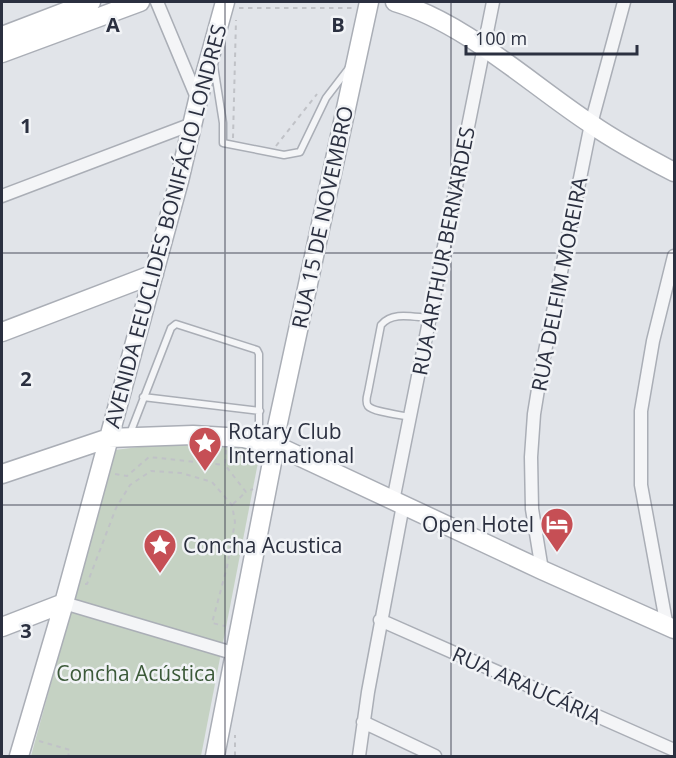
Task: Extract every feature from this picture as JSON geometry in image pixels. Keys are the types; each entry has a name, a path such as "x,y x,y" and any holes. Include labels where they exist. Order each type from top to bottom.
{"main road":[{"path":"2,36 91,2"},
{"path":"2,53 140,2"},
{"path":"395,2 410,6 452,27 591,124 675,172"},
{"name":"RUA 15 DE NOVEMBRO","path":"217,753 236,654 270,440 368,8"},
{"name":"AVENIDA EEUCLIDES BONIFÁCIO LONDRES","path":"19,756 64,603 179,181 198,100 212,51 228,11"},
{"path":"2,332 153,274"},
{"path":"2,474 129,437 193,435 270,440 398,503 671,628"},
{"path":"2,627 64,603"}],"street":[{"path":"157,2 198,100"},
{"name":"RUA ARTHUR BERNARDES","path":"359,756 410,417 493,2"},
{"name":"RUA DELFIM MOREIRA","path":"542,570 532,509 531,457 540,371 591,124 624,2"},
{"path":"2,196 192,124"},
{"path":"671,628 641,485 641,411 653,341 675,256"},
{"path":"64,603 236,654"},
{"name":"RUA ARAUCÁRIA","path":"380,620 675,750"},
{"path":"363,722 435,756"}],"lane":[{"path":"212,51 223,123 223,143 284,155 300,152 326,98 356,58"},
{"path":"410,417 375,410 366,402 376,347 381,325 386,319 396,316 430,318"},
{"path":"129,437 171,328 176,324 257,350 259,354 260,411 270,440"},
{"path":"143,397 260,411"}],"path":[{"path":"234,138 228,11 236,8 368,8"},
{"path":"274,148 318,93"},
{"path":"227,442 225,465 246,492"},
{"path":"127,476 149,457 225,465"},
{"path":"77,582 87,584 116,508 130,485 151,471 181,473 212,482 232,505 235,522 227,567 212,623 228,627"},
{"path":"116,474 127,476"},
{"path":"127,476 130,485"},
{"path":"232,505 246,492 256,487"},
{"path":"34,739 70,750 68,756"}],"green space":[{"name":"Concha Acústica","path":"217,437 260,452 201,756 31,756 115,450"}],"place":[{"name":"Rotary Club International","path":"205,472"},
{"name":"Open Hotel","path":"557,553"},
{"name":"Concha Acustica","path":"160,574"}]}
